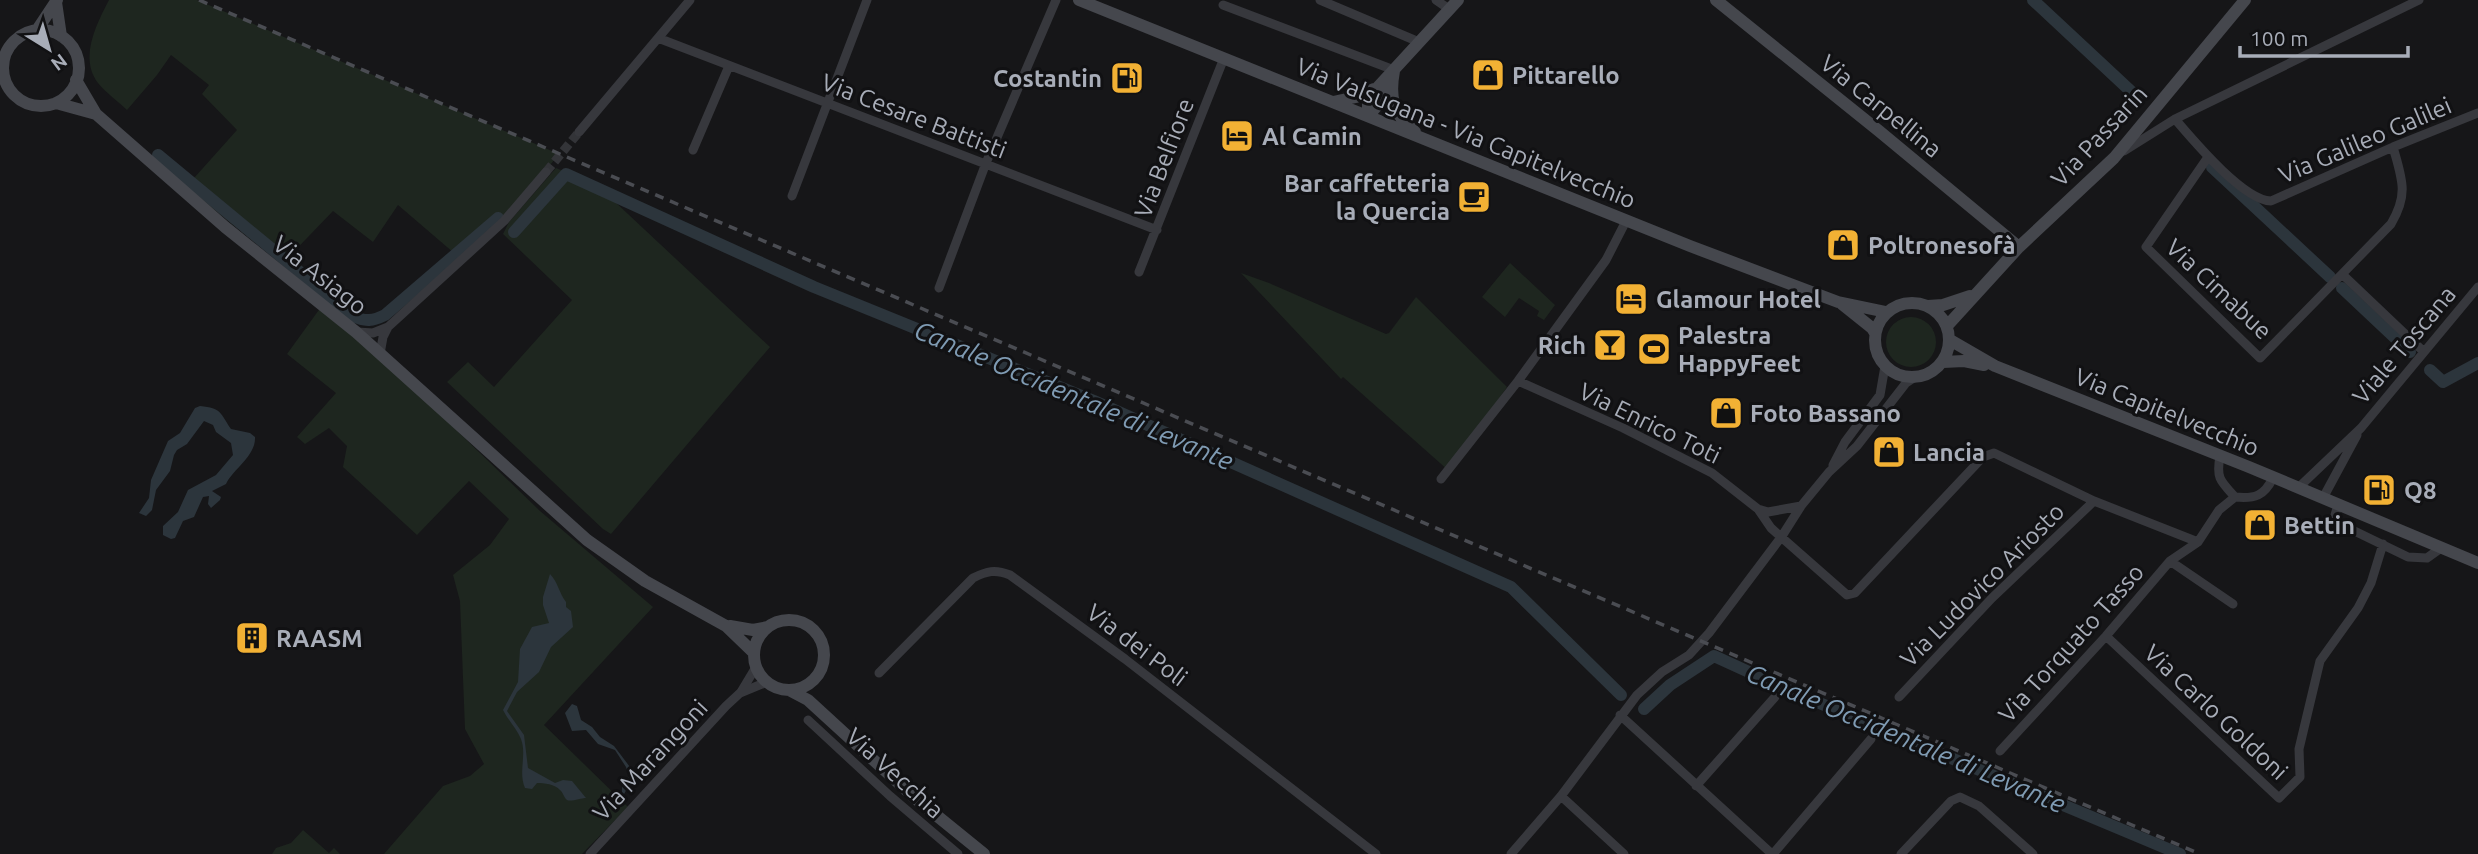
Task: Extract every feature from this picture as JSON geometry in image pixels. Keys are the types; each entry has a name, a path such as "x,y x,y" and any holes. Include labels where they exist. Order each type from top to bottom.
{"main road":[{"name":"Via Valsugana - Via Capitelvecchio","path":"1079,0 1626,221 1839,302"},
{"name":"Via Carpellina","path":"1716,0 2018,247"},
{"name":"Via Passarin","path":"1947,326 2018,247 2114,158 2245,0"},
{"name":"Via Asiago","path":"57,1 37,30 25,34 7,50 2,76 6,92 32,105 56,103 96,114"},
{"name":"Via Asiago","path":"57,1 61,36 70,44 76,55 79,68 76,80 96,114 225,227 356,332"},
{"path":"1368,116 1368,103 1378,87 1453,5"},
{"path":"37,30 61,36"},
{"path":"1368,116 1384,98 1394,70"},
{"path":"56,103 72,90 76,80"},
{"path":"1391,84 1394,108 1405,123 1423,139"},
{"path":"1332,102 1356,97 1378,87"},
{"path":"1928,306 1943,317 1947,326 1950,340 1943,362 1930,373 1915,377 1897,374 1885,366 1875,345 1875,333 1886,312 1906,302 1928,306 1957,302 1976,294"},
{"path":"1839,302 1886,312"},
{"path":"1839,302 1875,333"},
{"path":"356,332 587,540 645,581 726,626 754,653"},
{"name":"Via Capitelvecchio","path":"1950,340 1995,366 2478,563"},
{"name":"Via Capitelvecchio","path":"1943,362 1964,361 1995,366"},
{"path":"726,626 753,630 786,620 805,624 813,629 820,637 824,656 815,695 817,708"},
{"path":"768,627 761,634 754,653 756,667 767,682 789,690 806,686 818,674"},
{"path":"789,690 817,708 915,798 984,854"}],"street":[{"path":"579,132 690,0"},
{"path":"792,196 867,0"},
{"path":"939,288 986,163 1056,0"},
{"path":"1320,0 1419,42"},
{"path":"1436,0 1453,5"},
{"path":"2114,158 2175,119 2419,0"},
{"path":"1223,5 1394,70"},
{"name":"Via Cesare Battisti","path":"658,38 1157,230"},
{"name":"Via Belfiore","path":"1139,272 1224,58"},
{"path":"693,150 729,66"},
{"name":"Via Galileo Galilei","path":"2175,119 2208,157 2256,198 2271,201 2478,113"},
{"path":"2393,147 2404,193 2401,207 2391,224 2343,275 2423,351"},
{"name":"Via Cimabue","path":"2208,157 2146,247 2260,358 2343,275"},
{"name":"Via Asiago","path":"356,332 373,333 388,327 505,221 546,172"},
{"path":"1441,479 1518,381 1611,254 1626,221"},
{"name":"Viale Toscana","path":"2298,488 2361,428 2478,287"},
{"name":"Via Asiago","path":"380,354 388,327"},
{"path":"1829,472 1845,442 1880,395 1885,366"},
{"path":"1511,854 1561,796 1637,695 1662,672 1682,661 1719,622 1801,506 1829,472 1857,446 1906,383 1915,377"},
{"name":"Via Enrico Toti","path":"1518,381 1623,428 1712,473 1758,509 1771,528 1847,595 1852,595 1983,457 1989,454 1994,453 2094,501"},
{"name":"Viale Toscana","path":"2323,498 2361,428"},
{"path":"2220,456 2217,474 2235,497 2257,497 2263,494 2273,478"},
{"name":"Via Torquato Tasso","path":"2000,751 2106,636 2170,561 2198,542 2219,510 2235,497"},
{"path":"2094,501 2198,542"},
{"name":"Via Ludovico Ariosto","path":"1899,697 1992,598 2094,501"},
{"path":"2338,505 2335,515 2340,524 2408,557 2427,558 2441,548"},
{"path":"1758,509 1768,512 1801,506"},
{"name":"Via Carlo Goldoni","path":"2106,636 2278,797 2300,777 2300,749 2320,661 2358,608 2371,583 2383,544"},
{"name":"Via Torquato Tasso","path":"2170,561 2233,604"},
{"name":"Via dei Poli","path":"879,673 973,578 986,572 999,571 1010,575 1125,659 1376,854"},
{"name":"Via Marangoni","path":"590,854 740,693 756,667"},
{"name":"Via Marangoni","path":"740,693 767,682"},
{"path":"1696,786 1775,697"},
{"path":"1620,715 1772,854 1871,739"},
{"name":"Via Vecchia","path":"808,720 958,854"},
{"path":"1561,796 1624,854"},
{"path":"1901,854 1951,801 1960,797 1979,806 2033,854"}],"shaded area":[{"path":"109,0 197,0 559,154 529,191 461,259 398,205 373,242 333,211 282,264 186,187 237,130 202,94 209,85 171,55 127,110 98,83 92,73 90,52 99,20"},
{"path":"556,168 597,185 770,347 611,534 447,382 468,362 494,387 572,300 503,234 509,222"},
{"path":"1510,263 1555,305 1544,320 1537,316 1539,311 1519,298 1505,317 1482,297"},
{"path":"1241,273 1386,334 1416,297 1507,387 1449,471 1343,377 1341,379"},
{"path":"321,307 393,369 540,511 653,607 544,725 628,807 582,854 384,854 443,786 470,776 484,764 465,729 460,601 453,575 490,545 509,519 469,481 417,535 343,467 347,446 329,428 305,444 297,437 336,393 287,354"},
{"path":"1911,317 1928,325 1936,342 1928,359 1911,367 1894,359 1886,342 1894,325"},
{"path":"200,406 217,410 231,429 250,433 255,437 254,444 226,484 212,491 221,497 220,500 211,508 208,504 209,496 203,497 194,517 183,521 175,538 171,539 163,535 163,526 178,512 188,490 216,475 233,455 231,443 216,432 213,425 204,421 187,444 174,455 170,471 156,490 152,510 146,516 139,513 149,498 151,480 168,441 180,433 195,408"},
{"path":"550,574 566,602 566,607 571,611 573,627 551,647 539,672 517,692 507,711 524,735 528,768 555,783 572,781 586,798 571,801 566,799 558,788 549,784 537,783 532,789 525,788 521,739 503,710 518,682 520,649 532,627 549,623 543,597"},
{"path":"572,704 577,706 581,720 614,746 633,771 634,775 622,798 622,785 629,777 626,767 615,750 598,744 586,730 572,731 565,713"},
{"path":"303,830 329,853 334,848 340,854 272,854 276,848 291,843"}],"waterway":[{"path":"2033,0 2137,97"},
{"name":"Canale Occidentale di Levante","path":"158,155 353,316 365,320 385,315 498,218"},
{"path":"2212,167 2330,277"},
{"name":"Canale Occidentale di Levante","path":"514,232 566,174 814,287 1094,401 1511,587 1621,695"},
{"path":"2342,288 2410,352"},
{"path":"2430,370 2443,382 2478,363"},
{"name":"Canale Occidentale di Levante","path":"1644,709 1670,685 1714,656 1786,689 2180,854"}],"tunnel":[{"path":"546,172 579,132"}],"railway":[{"path":"199,0 2200,854"}],"place":[{"name":"Pittarello","path":"1488,75"},
{"name":"Costantin","path":"1127,78"},
{"name":"Al Camin","path":"1237,136"},
{"name":"Bar caffetteria la Quercia","path":"1474,197"},
{"name":"Poltronesofà","path":"1843,245"},
{"name":"Glamour Hotel","path":"1631,299"},
{"name":"Rich","path":"1610,345"},
{"name":"Palestra HappyFeet","path":"1654,349"},
{"name":"Foto Bassano","path":"1726,413"},
{"name":"Lancia","path":"1889,452"},
{"name":"Q8","path":"2379,490"},
{"name":"Bettin","path":"2260,525"},
{"name":"RAASM","path":"252,638"}]}
